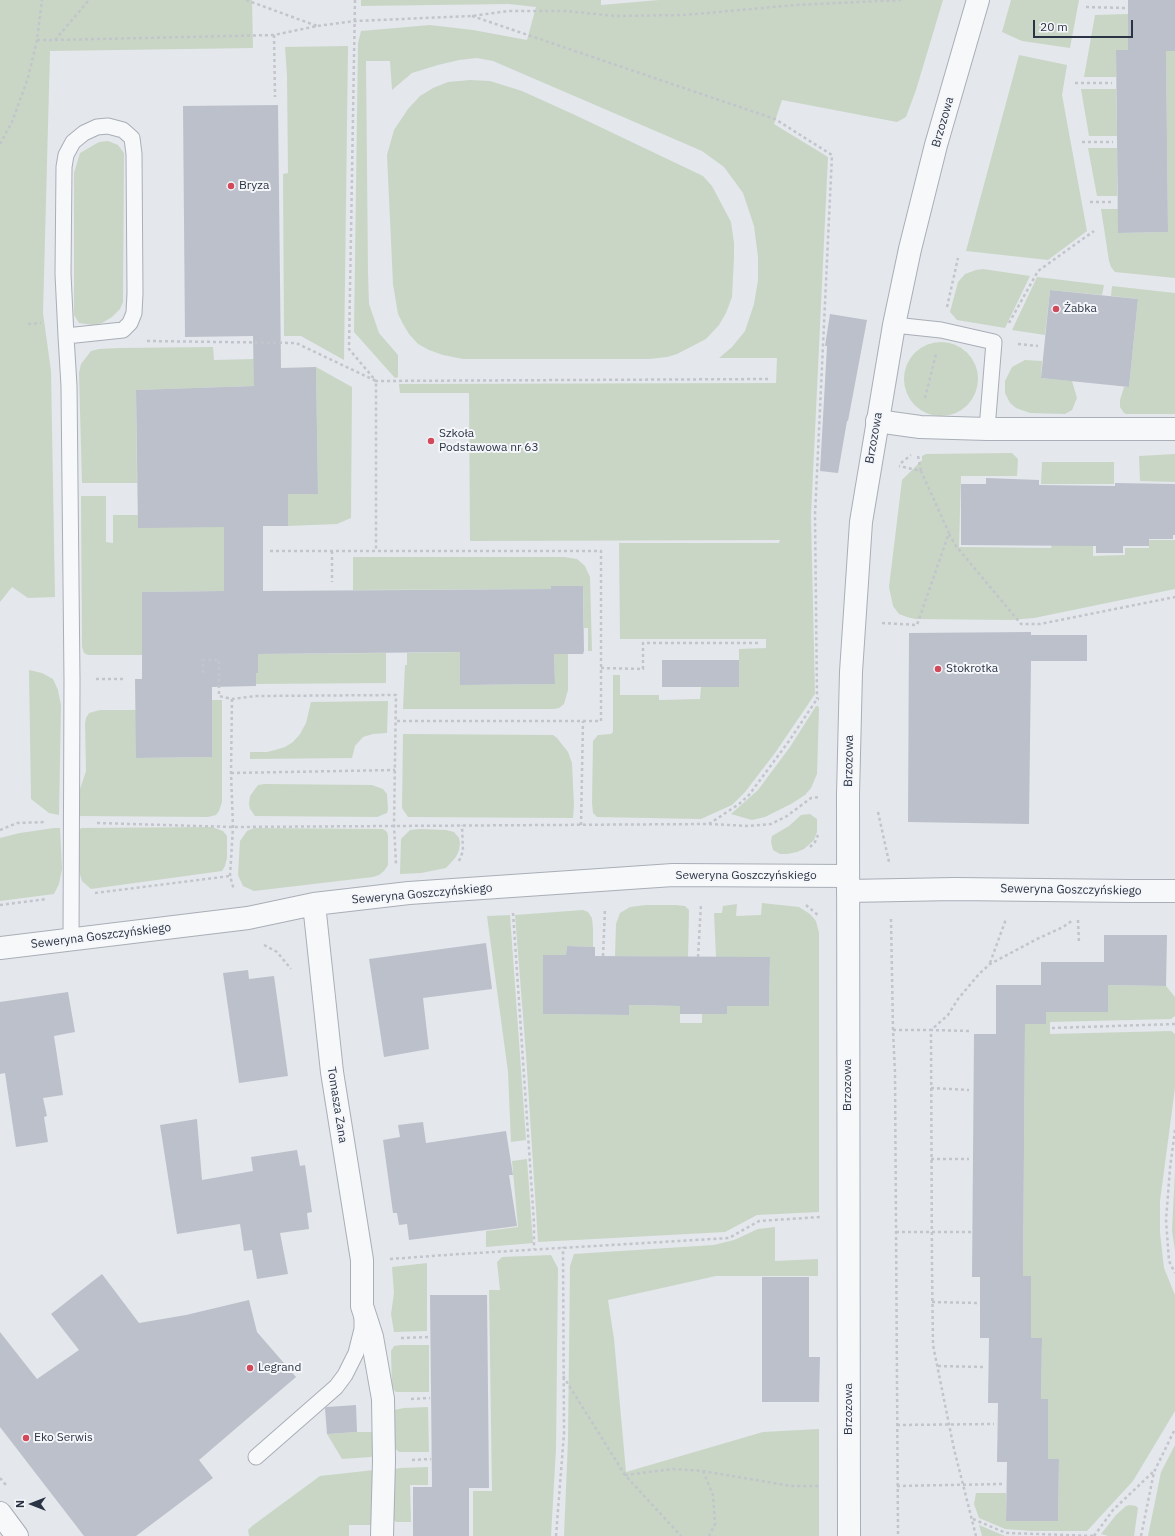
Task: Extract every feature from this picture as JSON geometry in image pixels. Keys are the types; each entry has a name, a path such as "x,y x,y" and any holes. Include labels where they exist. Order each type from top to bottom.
{"street":[{"name":"Brzozowa","path":"849,1536 848,884 851,672 861,522 894,325 910,249 936,145 978,0"},
{"path":"877,420 920,427 987,429 1175,429"},
{"name":"Seweryna Goszczyńskiego","path":"0,948 248,918 314,904 409,893 673,875 955,889 1175,891"},
{"name":"Tomasza Zana","path":"314,904 332,1072 362,1260 362,1306 372,1337 383,1399 384,1461 382,1536"},
{"path":"0,1513 17,1536"}],"lane":[{"path":"66,336 123,330 130,323 134,313 134,154 132,138 122,130 108,126 97,127 84,133 73,142 66,155 64,167 63,274 66,336 69,386 71,940"},
{"path":"894,325 942,330 994,342 987,429"},
{"path":"256,1457 336,1387 345,1375 359,1344 362,1329 362,1306"}],"path":[{"path":"0,144 12,122 28,78 37,40 42,0"},
{"path":"55,40 89,0"},
{"path":"246,0 317,26"},
{"path":"355,0 349,349 376,381 376,551"},
{"path":"37,40 274,35 317,26 355,21 472,16 508,11 566,11 615,16 684,15 796,5 901,0"},
{"path":"1086,7 1125,8"},
{"path":"0,830 17,823 70,822 233,827 709,824 739,804 749,795 789,741 817,699 815,516 832,155 775,119 472,16"},
{"path":"274,35 275,97"},
{"path":"1075,83 1112,83"},
{"path":"1082,142 1113,142"},
{"path":"1090,202 1114,202"},
{"path":"1005,329 1038,271 1094,231"},
{"path":"958,258 924,405 917,449 921,471 956,546 1021,624 1040,624 1175,597"},
{"path":"130,323 147,341 296,343 376,381 770,379"},
{"path":"896,473 898,466 921,471"},
{"path":"879,622 917,625 949,533"},
{"path":"270,551 601,551 601,721 396,721"},
{"path":"332,551 332,582"},
{"path":"601,668 643,669 643,643 760,643"},
{"path":"203,673 203,660 219,660 219,696 232,699 256,696 396,695 394,825 396,872"},
{"path":"817,699 825,697"},
{"path":"232,699 231,773 233,827 230,876 236,898 246,902 250,940 260,942 277,952 294,973"},
{"path":"581,825 583,721"},
{"path":"231,773 395,770"},
{"path":"0,905 230,876"},
{"path":"603,956 605,901"},
{"path":"698,957 701,904"},
{"path":"513,907 534,1249"},
{"path":"976,1536 954,1449 933,1345 931,1030 948,1015 958,999 979,974 990,964 1063,927 1078,916 1079,943"},
{"path":"990,964 1006,917"},
{"path":"891,918 895,1072 898,1536"},
{"path":"1052,1028 1175,1024"},
{"path":"893,1030 969,1031"},
{"path":"931,1088 969,1090"},
{"path":"1175,1130 1166,1220 1169,1261 1175,1272"},
{"path":"931,1159 969,1159"},
{"path":"362,1260 729,1238 759,1220 826,1217"},
{"path":"896,1232 971,1232"},
{"path":"556,1536 564,1433 563,1247"},
{"path":"932,1302 978,1303"},
{"path":"395,1338 430,1337"},
{"path":"938,1366 985,1367"},
{"path":"563,1375 625,1475 682,1536"},
{"path":"897,1425 994,1424"},
{"path":"1141,1536 1154,1472 1175,1429"},
{"path":"625,1475 673,1469 703,1471 791,1486 827,1486 850,1488"},
{"path":"703,1471 713,1495 715,1524 709,1536"},
{"path":"972,1519 1006,1533 1025,1535 1095,1536 1113,1510 1154,1472"},
{"path":"897,1486 1002,1484"}],"green space":[{"path":"0,0 252,0 253,48 50,51 43,313 51,371 55,597 28,598 12,587 0,602"},
{"path":"361,0 601,0 601,5 659,0 943,0 916,90 906,117 897,122 782,100 774,124 828,157 811,516 815,694 775,753 745,792 732,805 701,819 597,817 593,813 593,741 598,735 611,734 613,732 613,675 620,675 620,695 659,695 659,700 700,699 701,687 739,687 739,649 766,648 766,639 620,639 619,543 779,543 780,540 470,541 469,393 400,393 399,384 776,383 777,358 719,358 732,347 745,331 754,304 758,280 758,257 754,226 743,193 724,167 702,151 493,61 477,58 459,60 438,65 412,73 392,90 390,61 366,61 369,304 379,333 398,355 398,377 395,378 354,332 358,43 361,31 430,25 473,30 527,40 536,7 509,4 361,6"},
{"path":"1011,0 1079,0 1070,48 1022,41 1002,32"},
{"path":"1128,14 1128,50 1116,50 1116,77 1084,77 1095,15"},
{"path":"348,46 344,360 301,336 284,336 283,174 288,173 287,75 285,47"},
{"path":"1166,51 1175,51 1175,278 1115,272 1109,261 1101,209 1118,209 1118,233 1168,232"},
{"path":"1019,55 1067,65 1062,95 1087,231 1048,260 966,251"},
{"path":"470,80 490,81 522,91 703,176 712,186 731,222 734,243 732,297 726,313 719,325 706,339 677,354 649,359 463,359 443,355 418,344 409,334 398,314 393,284 387,155 394,130 408,109 420,96 433,88 448,82"},
{"path":"1081,89 1116,89 1117,136 1089,136"},
{"path":"108,141 118,145 124,153 123,302 120,309 112,317 102,323 93,325 79,323 74,315 74,173 80,153 99,142"},
{"path":"1088,148 1117,148 1117,196 1097,196"},
{"path":"983,269 1030,276 1005,328 957,320 950,312 958,282 965,274"},
{"path":"1037,277 1104,285 1102,295 1050,290 1045,335 1012,330"},
{"path":"1112,286 1175,293 1175,414 1126,414 1120,407 1120,400 1124,387 1129,387 1138,299 1111,296"},
{"path":"941,342 955,345 967,353 975,365 978,379 975,393 967,405 955,413 941,416 927,413 915,405 907,393 904,379 907,365 915,353 927,345"},
{"path":"213,347 214,360 254,359 254,386 136,390 137,483 82,483 79,373 81,364 91,351 119,348"},
{"path":"1025,360 1042,361 1041,378 1072,381 1077,398 1072,410 1065,414 1030,413 1016,408 1010,403 1005,393 1005,381 1012,367"},
{"path":"316,367 352,387 351,518 337,524 288,526 288,494 318,494"},
{"path":"1012,453 1018,459 1017,476 961,476 959,547 1051,548 1052,542 1093,544 1093,556 1125,555 1125,548 1149,548 1149,540 1175,540 1175,589 1034,618 1011,620 915,619 899,614 893,606 889,587 902,480 922,460 922,456 926,454"},
{"path":"1175,454 1175,482 1140,481 1139,456"},
{"path":"1042,462 1114,462 1114,484 1041,484"},
{"path":"81,496 106,496 106,542 113,543 113,515 138,515 224,527 224,591 142,592 142,655 88,655 84,653 82,647"},
{"path":"353,557 564,557 577,559 585,566 590,577 592,651 588,651 588,628 584,628 583,586 551,586 551,589 353,590"},
{"path":"460,652 460,685 555,684 554,654 568,654 568,690 564,704 559,708 553,709 403,709 407,653"},
{"path":"386,653 386,683 256,684 258,654"},
{"path":"29,670 42,673 53,679 58,690 61,705 59,815 49,813 31,799"},
{"path":"212,700 222,700 222,802 216,815 208,817 78,816 79,792 86,771 85,723 89,713 100,710 136,710 137,758 212,757"},
{"path":"388,701 387,733 373,734 363,737 355,746 352,758 250,759 250,752 267,752 285,747 293,742 300,734 306,723 311,702"},
{"path":"816,706 819,708 817,774 811,788 805,795 791,804 765,817 752,820 731,814 758,790 790,747"},
{"path":"403,734 553,735 568,752 572,763 574,806 573,818 408,817 402,808"},
{"path":"258,785 372,785 383,789 387,794 388,809 387,813 377,817 255,816 250,809 250,796"},
{"path":"810,814 817,819 817,832 814,840 804,849 797,852 780,854 773,850 771,842 772,836 789,826 801,815"},
{"path":"212,827 223,831 227,836 227,858 222,871 91,889 82,881 79,871 79,831 81,828"},
{"path":"60,828 62,869 59,884 54,894 0,901 0,838 20,833"},
{"path":"254,828 383,829 387,832 388,836 388,865 379,875 373,877 254,891 243,886 238,875 240,841 247,831"},
{"path":"410,830 446,830 454,832 459,838 460,843 456,857 446,868 421,873 400,874 401,839"},
{"path":"762,903 799,907 810,914 816,921 819,933 819,1212 757,1215 725,1232 538,1242 526,1054 515,915 583,910 588,912 592,918 593,947 567,946 566,955 543,955 543,1014 628,1015 629,1005 680,1006 680,1023 702,1023 702,1014 726,1014 727,1006 769,1006 770,957 716,957 714,913 722,913 723,906 737,904 736,916 761,915"},
{"path":"646,905 685,906 689,910 688,957 615,956 616,924 620,913 630,907"},
{"path":"510,915 526,1140 511,1142 508,1072 487,916"},
{"path":"1108,985 1166,986 1175,997 1175,1016 1171,1019 1050,1022 1050,1034 1171,1031 1175,1034 1175,1088 1160,1201 1160,1233 1164,1268 1175,1295 1175,1411 1133,1481 1087,1531 1032,1531 1005,1529 979,1518 974,1504 976,1493 1006,1493 1006,1521 1058,1521 1059,1459 1048,1459 1048,1399 1041,1399 1042,1339 1031,1338 1031,1277 1023,1276 1025,1024 1045,1024 1046,1012"},
{"path":"527,1159 533,1243 486,1247 486,1231 518,1227 512,1161"},
{"path":"1175,1170 1175,1251 1172,1230"},
{"path":"775,1227 775,1261 818,1259 818,1276 716,1276 608,1300 614,1339 626,1472 763,1432 819,1429 819,1536 564,1536 568,1440 570,1266 574,1254 714,1245 734,1240 758,1229"},
{"path":"551,1255 558,1268 556,1449 551,1536 473,1536 473,1491 492,1491 489,1290 500,1290 497,1262 502,1257"},
{"path":"427,1263 427,1331 394,1332 391,1314 394,1293 392,1267"},
{"path":"429,1345 429,1392 396,1392 392,1388 391,1351 394,1346"},
{"path":"428,1407 429,1452 399,1452 393,1447 394,1410"},
{"path":"375,1432 374,1455 371,1457 342,1459 327,1434"},
{"path":"1175,1445 1175,1536 1148,1536 1161,1472"},
{"path":"428,1467 428,1485 410,1485 411,1522 397,1522 390,1519 391,1470 400,1468"},
{"path":"374,1470 374,1525 349,1525 349,1536 249,1536 248,1530 252,1526 320,1476"},
{"path":"1130,1505 1138,1508 1134,1536 1108,1536 1101,1534 1116,1515 1126,1506"},
{"path":"979,1525 1005,1536 982,1536"}],"building":[{"path":"1128,0 1175,0 1175,51 1166,51 1168,232 1118,233 1116,50 1128,50"},
{"path":"278,105 281,368 316,367 318,494 288,494 288,526 263,526 263,591 551,589 551,586 583,586 584,651 583,654 554,654 555,684 460,685 460,652 258,654 256,686 212,687 212,757 136,758 135,679 142,679 142,592 224,591 224,527 138,528 136,390 254,386 253,336 185,337 183,106"},
{"path":"1050,290 1138,299 1129,387 1041,378"},
{"path":"830,314 867,320 838,473 820,471 827,346 825,346"},
{"path":"986,478 1039,480 1039,485 1115,486 1115,483 1175,484 1175,535 1173,535 1173,539 1149,539 1149,546 1123,546 1123,553 1096,553 1096,546 961,545 961,484 986,484"},
{"path":"1031,632 1031,635 1087,635 1087,661 1031,661 1029,824 908,822 909,633"},
{"path":"662,660 739,660 739,687 662,687"},
{"path":"1104,935 1167,935 1166,986 1108,985 1108,1012 1046,1012 1046,1024 1025,1024 1023,1276 1031,1276 1031,1338 1042,1338 1041,1399 1048,1399 1048,1459 1059,1459 1058,1521 1006,1521 1007,1462 997,1462 998,1403 988,1403 989,1338 980,1338 980,1277 972,1277 974,1034 996,1034 996,985 1041,985 1041,962 1104,962"},
{"path":"486,943 492,989 423,998 429,1049 384,1057 369,959"},
{"path":"567,946 595,947 595,956 770,957 769,1006 727,1006 727,1014 680,1014 680,1006 629,1005 629,1015 543,1014 543,955 566,955"},
{"path":"248,970 249,979 274,976 288,1076 239,1083 223,973"},
{"path":"68,992 75,1032 54,1036 63,1095 43,1098 47,1116 44,1117 48,1142 16,1147 5,1073 0,1074 0,1002"},
{"path":"197,1119 202,1180 253,1171 251,1157 297,1150 300,1166 305,1165 312,1212 307,1213 309,1229 280,1233 288,1274 257,1279 252,1250 244,1251 240,1224 177,1234 160,1125"},
{"path":"423,1122 426,1143 506,1131 513,1175 509,1175 517,1226 409,1240 407,1224 399,1225 397,1213 393,1213 383,1140 400,1137 398,1125"},
{"path":"102,1274 139,1323 186,1315 249,1300 257,1332 296,1377 199,1460 213,1478 136,1536 84,1536 0,1427 0,1332 37,1379 79,1350 51,1314"},
{"path":"762,1277 809,1277 809,1357 820,1357 819,1402 762,1402"},
{"path":"430,1295 487,1295 489,1488 469,1488 469,1536 413,1536 413,1487 432,1487"},
{"path":"356,1405 357,1432 327,1434 325,1408"}],"place":[{"name":"Bryza","path":"231,186"},
{"name":"Żabka","path":"1056,309"},
{"name":"Szkoła Podstawowa nr 63","path":"431,441"},
{"name":"Stokrotka","path":"938,669"},
{"name":"Legrand","path":"250,1368"},
{"name":"Eko Serwis","path":"26,1438"}]}
